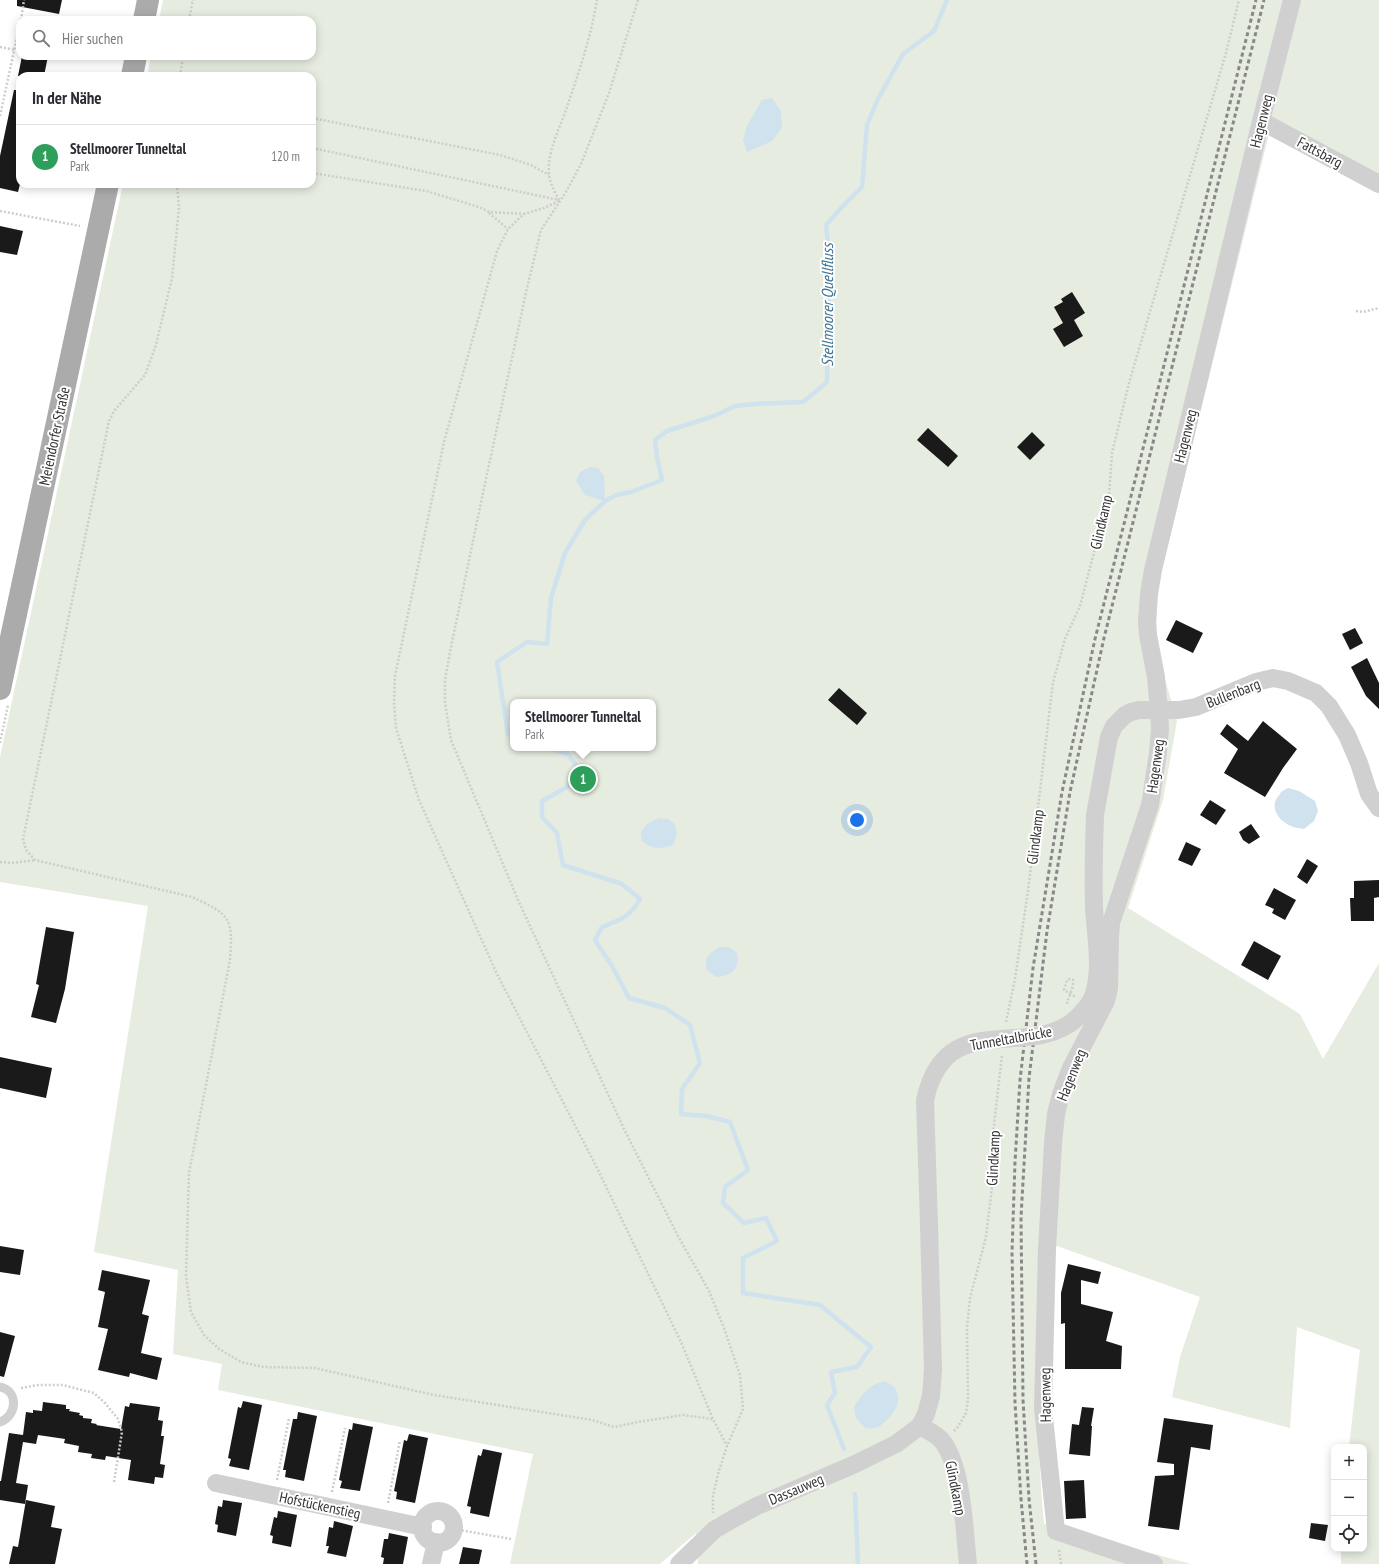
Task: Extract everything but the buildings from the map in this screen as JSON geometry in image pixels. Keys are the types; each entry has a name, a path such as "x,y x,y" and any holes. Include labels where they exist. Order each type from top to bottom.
{"main road":[{"path":"145,16 148,0"},
{"path":"133,72 135,60"},
{"name":"Meiendorfer Straße","path":"0,689 107,188"}],"street":[{"name":"Hagenweg","path":"1154,1564 1056,1531 1043,1408 1047,1249 1056,1114 1061,1094 1071,1068 1106,1001 1109,988 1111,923 1150,805 1160,729 1156,677 1148,635 1149,594 1153,570 1261,121 1292,0"},
{"name":"Fattsbarg","path":"1261,121 1379,184"},
{"name":"Bullenbarg","path":"1159,710 1179,710 1196,707 1256,682 1273,678 1303,686 1316,693 1329,706 1347,735 1359,763 1369,794 1379,808"},
{"name":"Tunneltalbrücke","path":"920,1426 926,1414 931,1396 933,1369 925,1100 928,1088 940,1065 948,1057 968,1043 989,1039 1020,1037 1055,1032 1065,1027 1082,1012 1092,997 1097,974 1094,905 1095,815 1106,752 1114,726 1126,715 1139,710 1159,710"},
{"name":"Glindkamp","path":"920,1426 942,1440 951,1457 959,1487 968,1564"},
{"name":"Dassauweg","path":"679,1564 714,1530 757,1506 853,1465 896,1444 920,1426"},
{"name":"Hofstückenstieg","path":"216,1483 423,1527"},
{"path":"438,1511 445,1512 450,1516 453,1520 454,1529 449,1538 443,1542 436,1542 426,1537 423,1527 424,1520 429,1514 438,1511"},
{"path":"431,1564 436,1542"}],"lane":[{"path":"0,1387 10,1392 14,1406 12,1413 8,1418 0,1422"}],"path":[{"path":"22,16 24,0"},
{"path":"191,16 193,0"},
{"path":"560,200 549,175 550,164 554,143 567,107 594,16 597,0"},
{"path":"638,0 609,93 584,157 566,192 541,230 485,480 444,680 444,703 451,740 518,900 614,1108 678,1236 709,1291 724,1328 740,1375 743,1409 726,1446 718,1474 713,1496 714,1530"},
{"name":"Glindkamp","path":"1005,1029 1015,979 1028,891 1053,682 1065,639 1080,606 1109,495 1112,453 1129,383 1226,53 1239,0"},
{"path":"0,116 16,45"},
{"path":"0,47 15,50"},
{"path":"181,72 182,60"},
{"path":"316,119 500,155 531,165 549,175"},
{"path":"316,149 560,200"},
{"path":"316,174 426,191 479,207 489,212 508,229"},
{"path":"35,860 26,850 23,839 109,421 114,411 145,375 156,345 172,278 179,208 177,188"},
{"path":"489,212 524,214 544,208 560,200"},
{"path":"0,211 99,229"},
{"path":"524,214 508,229 497,251 444,442 395,676 394,702 396,728 419,800 497,974 601,1177 681,1342 713,1419 726,1446"},
{"path":"1356,311 1363,312 1379,308"},
{"path":"0,862 11,863 35,860 192,897 215,908 228,919 232,933 230,960 188,1173 186,1276 191,1312 204,1335 219,1349 241,1362 264,1367 315,1368 434,1394 592,1420 614,1427 683,1415 713,1419"},
{"path":"1071,990 1074,984 1073,980 1070,978 1067,980 1064,990 1074,996"},
{"name":"Glindkamp","path":"942,1440 957,1428 966,1413 968,1399 967,1328 970,1298 986,1237 992,1187 992,1143 1003,1052"},
{"path":"10,1392 38,1385 59,1385 88,1390 99,1397 118,1419 122,1432 114,1482"},
{"path":"274,1495 289,1418"},
{"path":"329,1507 345,1428"},
{"path":"385,1519 400,1440"},
{"path":"454,1529 511,1539"}],"shaded area":[{"path":"163,0 1379,0 1379,180 1269,134 1157,588 1156,648 1177,721 1163,800 1128,908 1300,1014 1323,1059 1379,963 1379,1564 1341,1564 1341,1552 1367,1552 1367,1444 1349,1444 1360,1350 1297,1327 1290,1428 1172,1397 1180,1357 1200,1297 1057,1246 1040,1244 1038,1419 1044,1524 1191,1564 698,1564 696,1533 660,1564 510,1564 533,1454 218,1390 222,1364 173,1354 178,1270 94,1252 148,906 0,882 0,757 122,188 316,188 316,72 148,72 150,60 316,60 316,16 160,16"}],"water":[{"path":"772,98 781,111 782,128 772,141 747,152 743,140 747,126 762,100"},
{"path":"590,467 598,468 604,476 605,501 585,495 576,481 580,472"},
{"path":"1288,788 1299,791 1315,801 1318,811 1314,821 1304,829 1286,824 1276,813 1276,799 1281,792"},
{"path":"659,818 668,819 675,824 676,835 673,845 656,848 642,841 641,832 647,824"},
{"path":"720,947 729,947 737,953 738,959 736,968 733,971 726,975 716,977 706,969 706,961 713,951"},
{"path":"884,1381 895,1389 898,1395 896,1407 889,1418 877,1428 865,1428 856,1418 854,1407 866,1391 874,1385"}],"waterway":[{"name":"Stellmoorer Quellfluss","path":"510,735 508,734 497,662 527,642 547,644 551,598 565,553 585,520 605,501 616,495 631,492 662,480 655,440 667,431 714,416 735,406 803,402 827,382 829,253 826,225 862,187 867,125 877,101 903,54 934,31 947,0"},
{"name":"Stellmoorer Quellfluss","path":"558,751 568,754 580,771 567,787 542,801 542,817 557,833 563,865 622,884 640,899 632,910 624,917 602,927 595,940 612,966 629,998 665,1008 690,1025 700,1063 682,1089 681,1114 706,1116 730,1122 748,1170 725,1187 723,1203 744,1223 766,1218 777,1241 743,1258 743,1293 820,1305 871,1347 857,1367 831,1372 835,1393 827,1405 844,1449"},
{"name":"Stellmoorer Quellfluss","path":"855,1494 858,1564"}],"railway":[{"path":"1027,1564 1015,1403 1012,1253 1015,1162 1020,1080 1033,968 1062,792 1095,639 1256,0"},
{"path":"1036,1564 1029,1499 1023,1400 1021,1217 1029,1078 1047,931 1070,792 1104,638 1264,0"}],"place":[{"name":"Stellmoorer Tunneltal","path":"583,779"}]}
